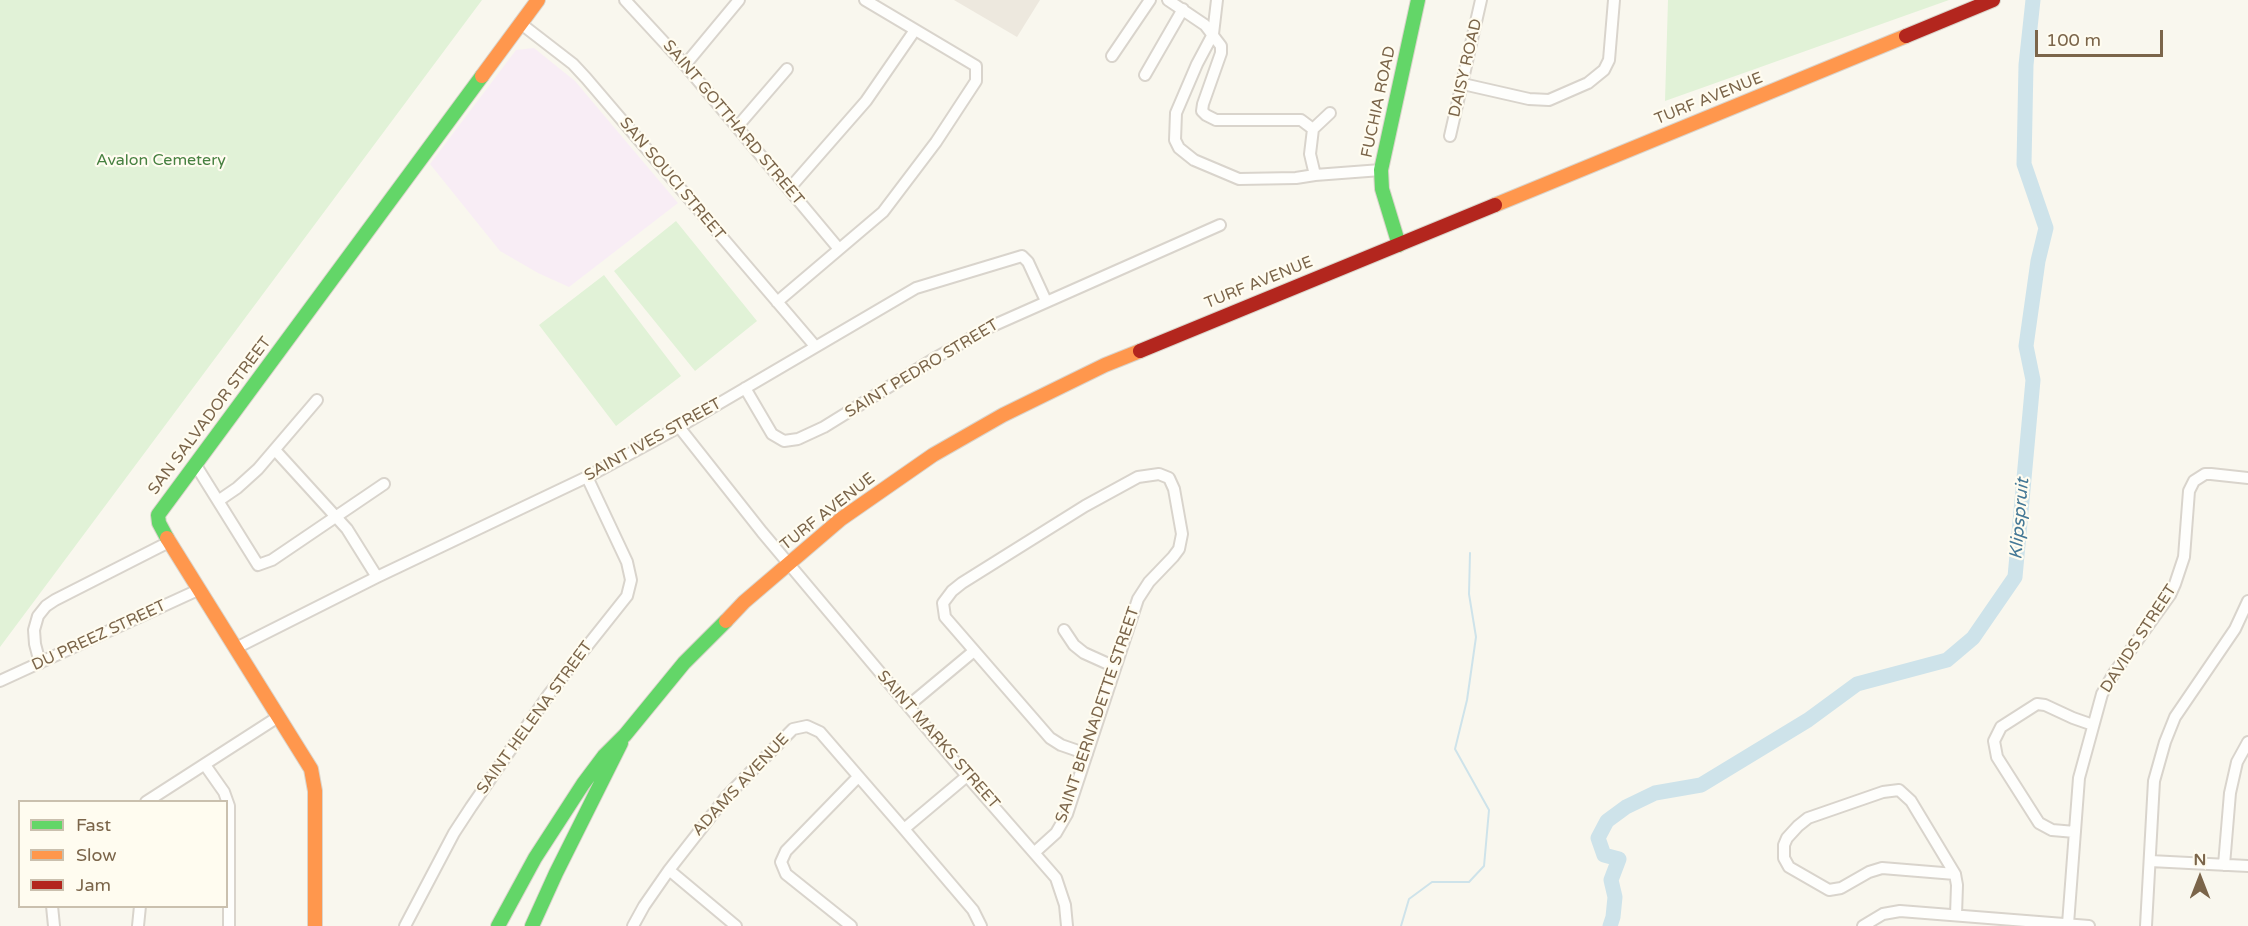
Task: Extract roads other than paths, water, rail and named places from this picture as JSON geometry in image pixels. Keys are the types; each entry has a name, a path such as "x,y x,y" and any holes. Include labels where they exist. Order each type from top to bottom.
{"main road":[{"name":"SAN SALVADOR STREET","path":"315,926 315,783 306,759 198,590 169,542 159,523 158,515 538,0"},
{"name":"FUCHIA ROAD","path":"1399,245 1382,189 1381,170 1418,0"},
{"name":"TURF AVENUE","path":"498,926 547,839 583,784 653,698 718,627 841,519 897,479 1003,415 1105,365 1993,0"},
{"name":"TURF AVENUE","path":"532,926 625,735"}],"street":[{"name":"SAINT GOTTHARD STREET","path":"625,0 685,65 839,249"},
{"path":"685,65 739,0"},
{"path":"777,302 883,212 936,142 973,87 977,77 976,66 865,0"},
{"path":"1112,56 1149,0"},
{"path":"1168,0 1205,24 1220,42 1222,52 1203,104 1203,113 1216,120 1301,120 1313,129"},
{"path":"1217,0 1213,34 1176,113 1174,140 1179,148 1194,160 1239,179 1296,178 1381,170"},
{"name":"DAISY ROAD","path":"1450,136 1481,0"},
{"path":"1462,84 1529,99 1549,100 1588,83 1604,70 1609,60 1614,0"},
{"path":"1145,75 1183,9"},
{"name":"SAN SOUCI STREET","path":"520,23 573,64 586,78 815,346"},
{"path":"789,189 866,101 915,30"},
{"path":"737,128 788,69"},
{"path":"1315,175 1310,154 1313,129 1330,113"},
{"name":"SAINT PEDRO STREET","path":"745,388 772,434 784,441 798,439 836,421 980,332 1220,225"},
{"name":"SAINT IVES STREET","path":"236,648 377,577 587,477 679,427 910,291 1017,256 1026,259 1046,301"},
{"path":"218,501 248,479 317,400"},
{"name":"SAINT MARKS STREET","path":"679,427 789,564 1056,878 1065,905 1067,926"},
{"path":"274,450 353,537 377,577"},
{"path":"195,464 258,566 272,560 384,484"},
{"name":"SAINT BERNADETTE STREET","path":"1035,852 1062,824 1087,754 1138,599 1149,582 1177,553 1182,538 1172,483 1168,478 1159,474 1148,474 1126,482 952,591 943,603 945,616 1050,738 1087,754"},
{"name":"DAVIDS STREET","path":"2068,924 2079,778 2106,685 2175,584 2184,557 2191,486 2198,477 2205,474 2248,478"},
{"name":"SAINT HELENA STREET","path":"405,926 454,833 471,807 549,694 627,596 631,580 627,562 587,477"},
{"path":"40,663 34,630 38,616 46,606 169,542"},
{"name":"DU PREEZ STREET","path":"0,681 198,590"},
{"path":"2145,926 2154,781 2169,730 2181,707 2240,621 2248,601"},
{"path":"1064,630 1074,645 1084,653 1115,667"},
{"path":"908,706 974,651"},
{"path":"2075,832 2052,830 2039,823 1997,756 1994,741 2001,727 2037,704 2045,705 2093,725"},
{"path":"148,800 278,717"},
{"name":"ADAMS AVENUE","path":"633,926 669,870 726,797 793,729 807,726 820,732 973,910 981,926"},
{"path":"2224,865 2230,793 2237,762 2248,742"},
{"path":"205,765 224,792 227,800"},
{"path":"904,829 968,776"},
{"path":"851,926 786,874 781,862 786,851 858,777"},
{"path":"1955,874 1882,868 1869,872 1841,888 1829,890 1789,867 1784,858 1784,845 1787,838 1808,818 1883,792 1899,790 1911,801 1955,874 1956,915"},
{"path":"228,803 228,841"},
{"path":"2150,861 2248,866"},
{"path":"669,870 736,926"},
{"path":"228,901 229,926"},
{"path":"52,908 54,926"},
{"path":"138,926 137,914 139,908"},
{"path":"1863,926 1874,918 1892,912 2088,926"}],"waterway":[{"name":"Klipspruit","path":"1610,926 1615,897 1611,880 1619,859 1604,855 1598,838 1607,821 1626,807 1655,793 1701,785 1808,720 1857,684 1947,660 1973,638 2015,577 2033,380 2026,346 2038,261 2046,228 2024,164 2026,65 2033,0"},
{"path":"1401,926 1409,899 1432,882 1469,882 1484,866 1489,810 1455,749 1467,700 1476,637 1469,594 1470,553"}],"park label":[{"name":"Avalon Cemetery","path":"161,161"}]}
